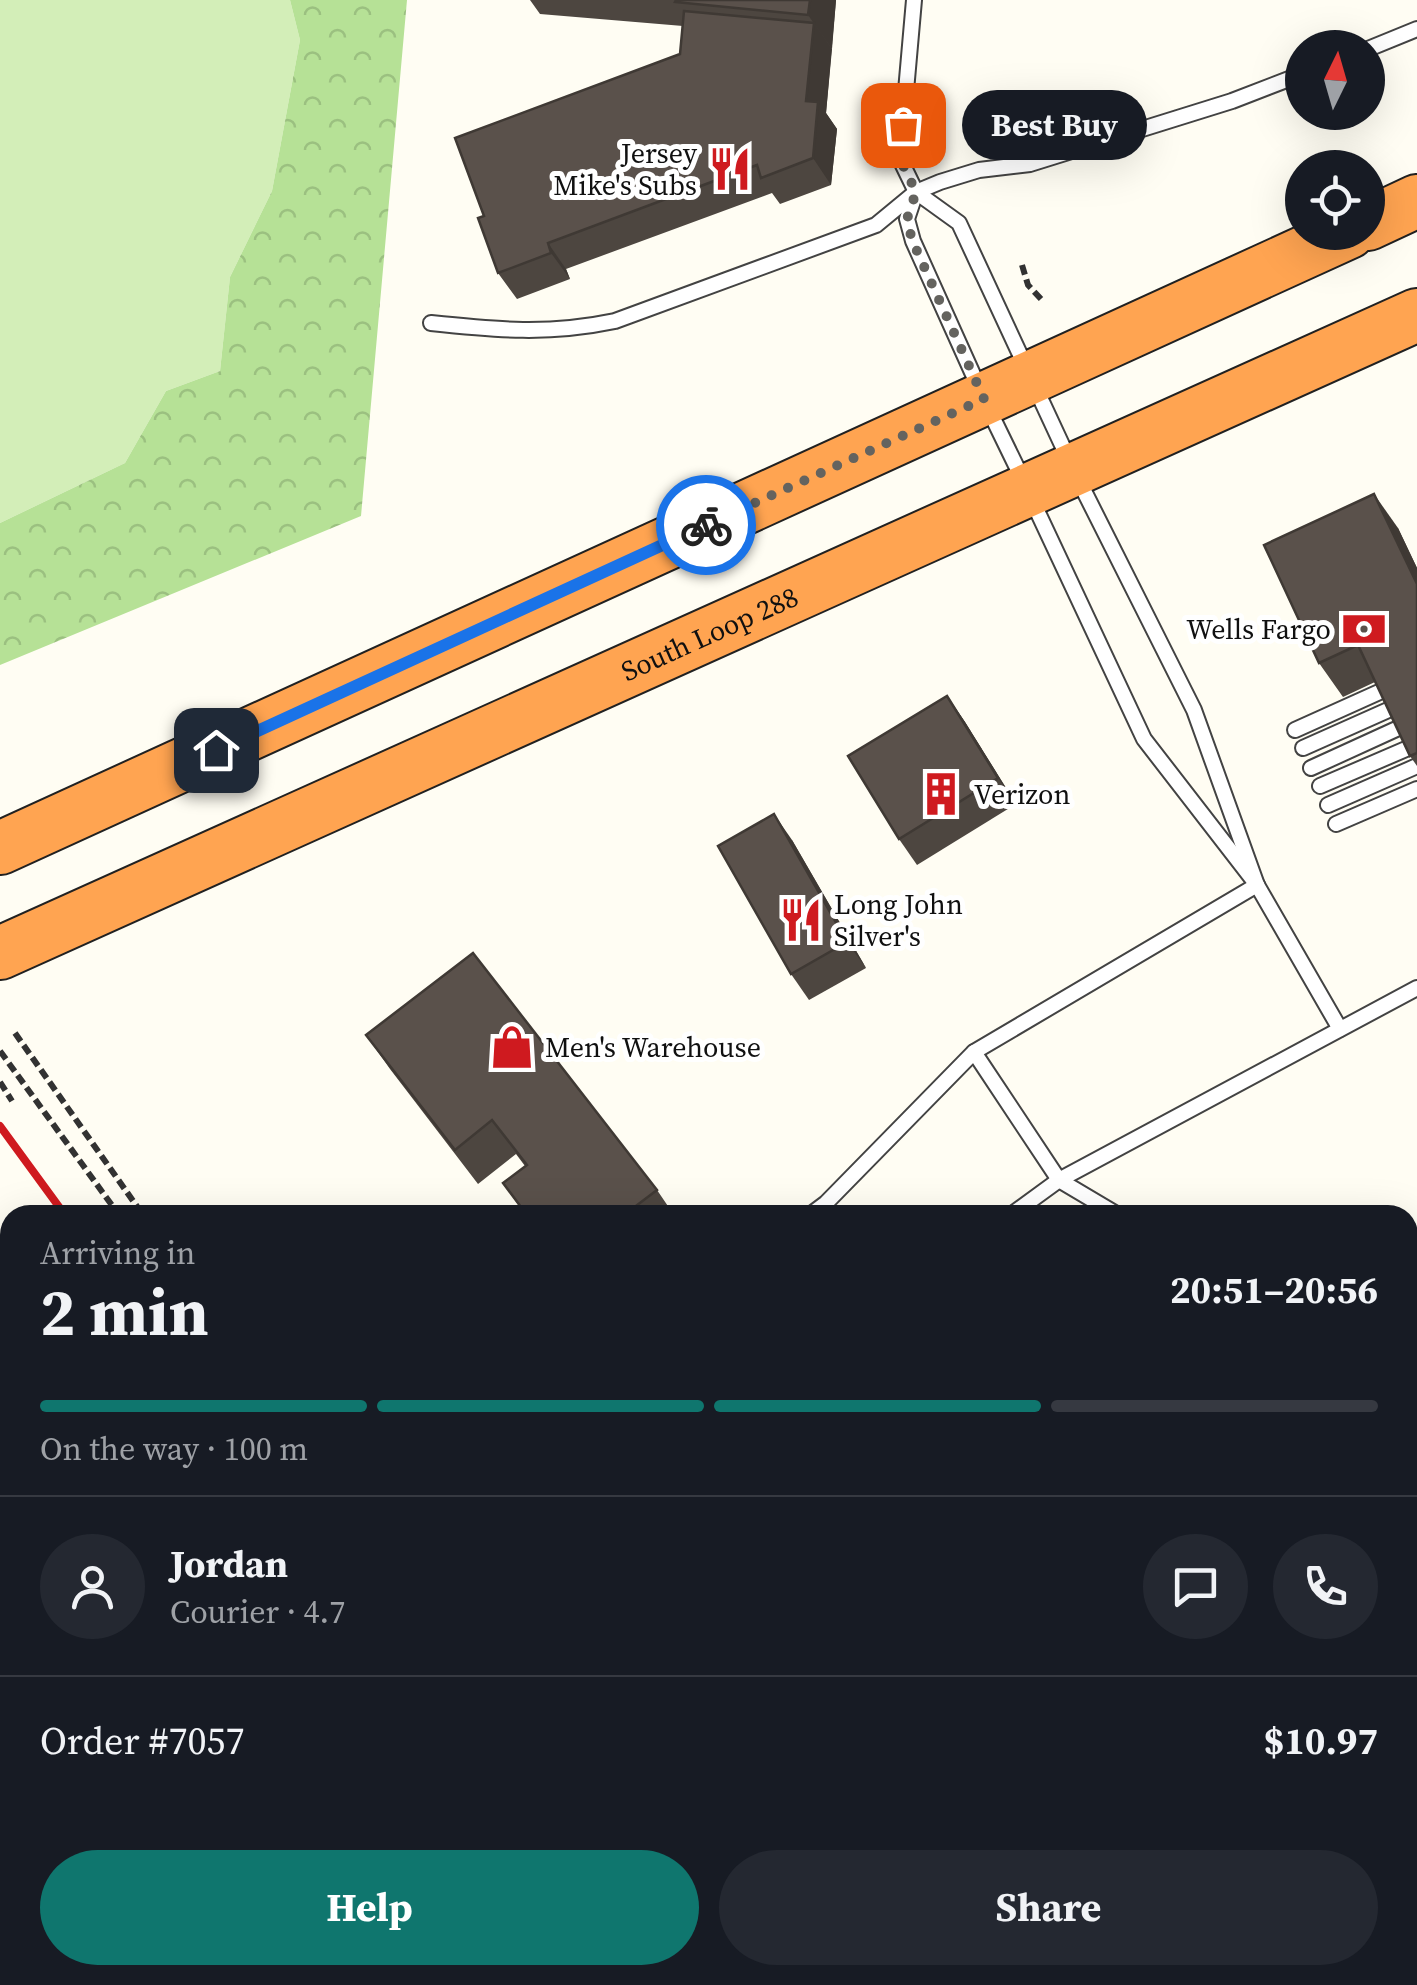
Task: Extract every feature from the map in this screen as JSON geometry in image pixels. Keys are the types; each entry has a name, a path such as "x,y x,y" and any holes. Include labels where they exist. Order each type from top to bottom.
{"highway":[{"path":"1385,216 1417,201"},
{"path":"0,848 1309,250"},
{"name":"South Loop 288","path":"0,953 1417,315"}],"lane":[{"path":"914,0 900,159 916,192 959,223 1031,378 1051,480 1144,739 1256,885 1340,1030"},
{"path":"1385,42 1417,29"},
{"path":"431,323 518,332 569,330 615,321 876,224 916,192 979,170 1030,164 1139,132 1285,80"},
{"path":"916,192 907,219 912,240 984,399 1051,480 1194,710 1256,885"},
{"path":"1295,730 1386,690"},
{"path":"1304,748 1394,707"},
{"path":"1312,768 1403,726"},
{"path":"1320,786 1413,746"},
{"path":"1328,805 1417,766"},
{"path":"1336,824 1417,789"},
{"path":"823,1205 974,1052 1256,885"},
{"path":"1025,1205 1059,1180 1417,988"},
{"path":"974,1052 1059,1180 1101,1205"}],"path":[{"path":"1022,265 1028,286 1040,299"},
{"path":"15,1034 136,1205"},
{"path":"0,1051 112,1205"},
{"path":"0,1082 12,1101"}],"green space":[{"path":"0,0 290,0 300,40 272,191 230,277 220,371 166,391 125,463 0,523"},
{"path":"290,0 407,0 361,516 0,665 0,523 125,463 166,391 220,371 230,277 272,191 300,40"}],"building":[{"path":"676,0 810,0 808,15"},
{"path":"684,11 814,23 806,101 818,102 813,158 761,178 757,165 548,243 551,253 498,273 478,218 484,216 455,138 680,54"},
{"name":"Wells Fargo","path":"1374,494 1417,584 1417,753 1410,756 1358,645 1319,663 1264,545"},
{"name":"Verizon","path":"947,696 998,778 899,839 848,756"},
{"name":"Long John Silver's","path":"774,814 847,942 791,974 718,846"},
{"path":"473,953 657,1190 637,1205 520,1205 503,1183 527,1165 492,1120 455,1150 366,1035"}],"railway":[{"path":"0,1126 58,1205"}],"way so far":[{"path":"706,525 984,399 912,240 907,219 916,192 900,159 903,125"}],"place":[{"name":"Best Buy","path":"903,125"},
{"name":"Jersey Mike's Subs","path":"730,169"},
{"name":"Wells Fargo","path":"1364,629"},
{"name":"Verizon","path":"941,794"},
{"name":"Long John Silver's","path":"801,920"},
{"name":"Men's Warehouse","path":"512,1047"}],"route":[{"path":"216,750 706,525"}]}
